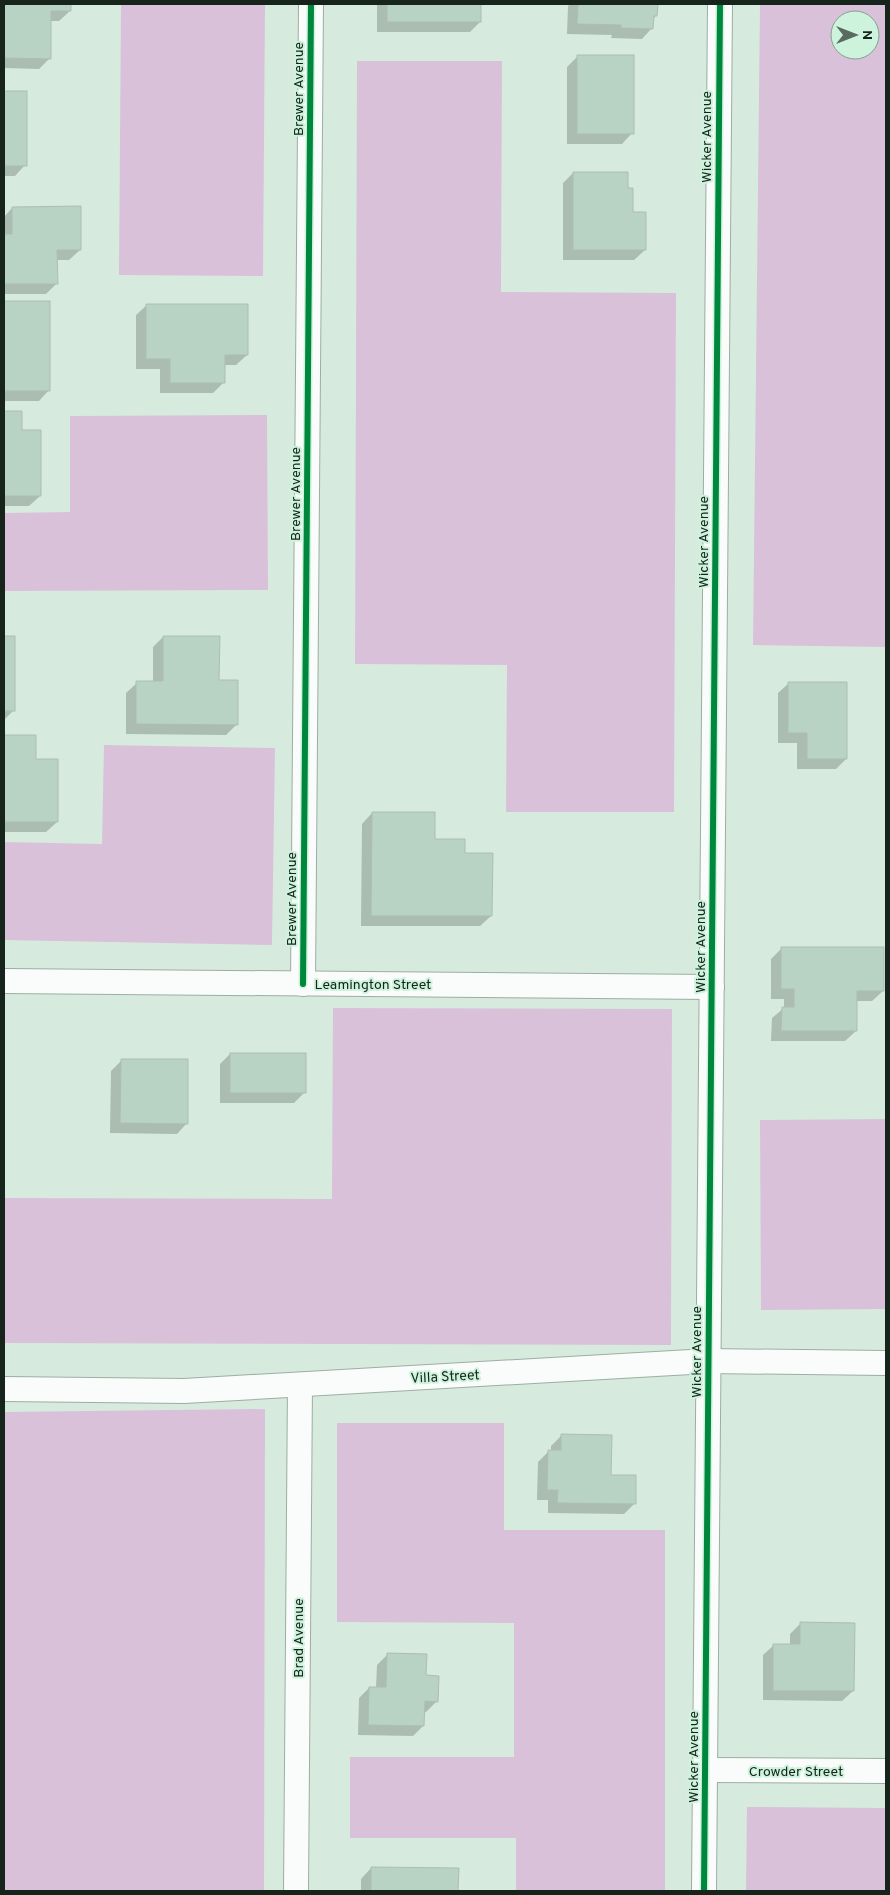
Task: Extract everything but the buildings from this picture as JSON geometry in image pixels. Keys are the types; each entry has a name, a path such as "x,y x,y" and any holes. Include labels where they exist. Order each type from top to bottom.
{"street":[{"name":"Brewer Avenue","path":"303,984 311,4"},
{"name":"Wicker Avenue","path":"704,1891 720,4"},
{"name":"Leamington Street","path":"4,981 712,987"},
{"name":"Villa Street","path":"4,1389 184,1391 708,1361 886,1363"},
{"name":"Brad Avenue","path":"296,1891 300,1385"},
{"name":"Crowder Street","path":"705,1770 886,1771"}],"shaded area":[{"path":"121,4 265,4 263,276 119,275"},
{"path":"760,4 886,4 886,647 753,645"},
{"path":"357,61 502,61 501,292 676,293 674,812 506,812 507,665 355,664"},
{"path":"267,415 268,590 4,591 4,513 70,512 70,416"},
{"path":"104,745 275,748 272,945 4,940 4,842 102,844"},
{"path":"333,1008 672,1009 671,1345 4,1343 4,1198 332,1199"},
{"path":"886,1119 886,1309 761,1310 760,1120"},
{"path":"265,1409 264,1891 4,1891 4,1412"},
{"path":"337,1423 504,1423 504,1530 665,1530 665,1891 516,1891 516,1838 350,1838 350,1757 514,1757 514,1623 337,1622"},
{"path":"747,1807 886,1808 886,1891 746,1891"}],"cycle path":[{"path":"303,984 311,4"},
{"path":"704,1891 720,4"}]}
